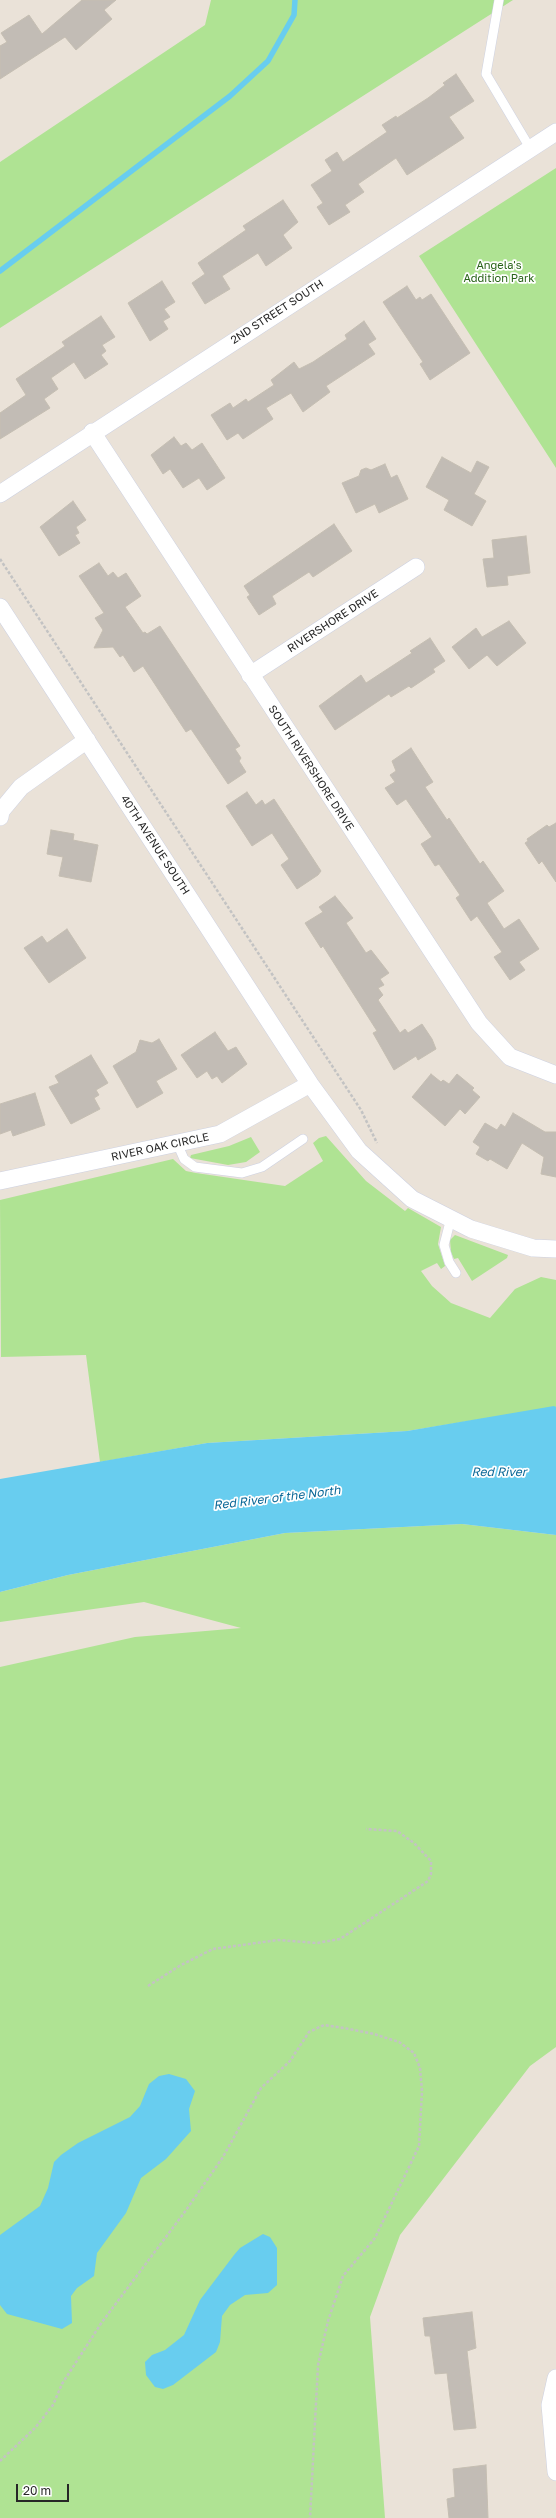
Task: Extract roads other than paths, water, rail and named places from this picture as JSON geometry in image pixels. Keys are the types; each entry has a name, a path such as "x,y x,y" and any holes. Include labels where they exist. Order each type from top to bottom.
{"street":[{"name":"2ND STREET SOUTH","path":"0,494 92,432 556,132"},
{"name":"SOUTH RIVERSHORE DRIVE","path":"92,432 479,1023 510,1057 556,1075"},
{"name":"RIVERSHORE DRIVE","path":"250,675 416,567"},
{"name":"40TH AVENUE SOUTH","path":"0,606 310,1084 359,1150 412,1199 471,1229 526,1246 556,1249"},
{"path":"0,818 2,811 21,787 87,740"},
{"name":"RIVER OAK CIRCLE","path":"0,1181 220,1134 310,1084"},
{"path":"556,2378 550,2405 556,2472"}],"lane":[{"path":"499,0 486,74 530,148"},
{"path":"177,1143 184,1160 195,1167 242,1173 262,1167 302,1139"},
{"path":"451,1218 444,1245 449,1262 456,1273"}],"water":[{"name":"Red River","path":"554,1406 556,1407 556,1535 462,1524 285,1533 68,1575 0,1592 0,1479 207,1443 407,1431"},
{"path":"169,2074 186,2079 195,2091 189,2109 191,2131 166,2159 141,2178 126,2213 97,2253 94,2276 77,2288 71,2296 72,2323 62,2329 7,2314 0,2305 0,2235 40,2206 48,2188 54,2162 61,2155 78,2143 130,2117 140,2106 149,2084 159,2076"},
{"path":"263,2234 270,2237 277,2248 277,2285 268,2293 245,2295 230,2305 222,2316 220,2342 216,2352 173,2385 163,2389 155,2387 146,2375 145,2362 152,2355 165,2350 184,2335 200,2300 234,2255 240,2248"}],"waterway":[{"path":"0,271 230,96 268,61 294,15 295,0"}],"park label":[{"name":"Angela's Addition Park","path":"499,272"}],"water label":[{"name":"Red River of the North","path":"277,1498"}]}
